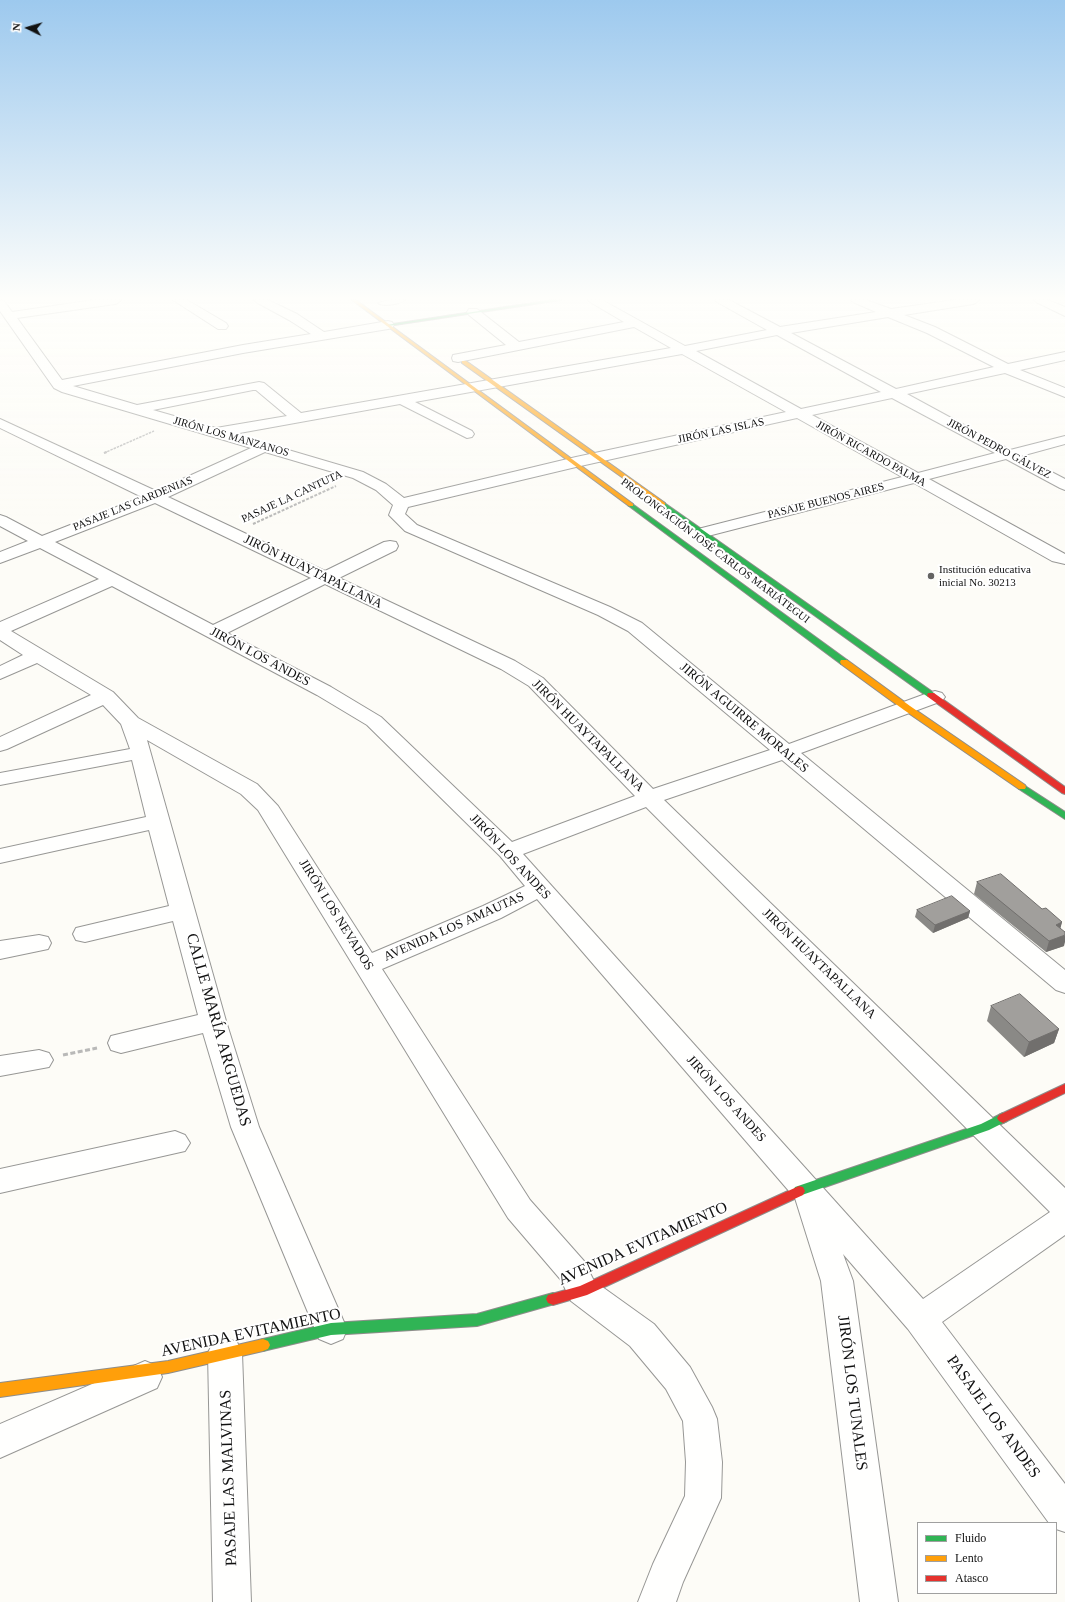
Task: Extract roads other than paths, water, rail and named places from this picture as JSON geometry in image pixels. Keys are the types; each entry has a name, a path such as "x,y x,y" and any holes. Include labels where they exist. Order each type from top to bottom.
{"street":[{"path":"54,375 63,387 120,375"},
{"name":"PROLONGACIÓN JOSÉ CARLOS MARIÁTEGUI","path":"458,375 907,708 1065,816"},
{"name":"PROLONGACIÓN JOSÉ CARLOS MARIÁTEGUI","path":"483,375 1065,791"},
{"path":"215,433 297,417 542,375"},
{"name":"JIRÓN RICARDO PALMA","path":"727,375 1058,557 1065,559"},
{"name":"JIRÓN PEDRO GÁLVEZ","path":"860,375 1065,485"},
{"name":"JIRÓN LAS ISLAS","path":"401,504 576,462 980,375"},
{"path":"1020,375 1065,394"},
{"path":"135,410 259,386 297,417"},
{"name":"JIRÓN LOS MANZANOS","path":"63,387 135,410 358,475 381,487 401,504"},
{"path":"400,399 468,434"},
{"name":"JIRÓN HUAYTAPALLANA","path":"0,423 508,665 536,682 649,798 1065,1207"},
{"name":"PASAJE BUENOS AIRES","path":"704,532 1065,440"},
{"name":"PASAJE LAS GARDENIAS","path":"0,558 156,497 265,447"},
{"name":"JIRÓN AGUIRRE MORALES","path":"401,504 397,515 411,528 604,610 635,627 1065,984"},
{"name":"JIRÓN LOS ANDES","path":"0,520 324,691 374,721 508,852 920,1319"},
{"path":"214,632 390,546"},
{"path":"0,630 113,579"},
{"name":"JIRÓN LOS NEVADOS","path":"0,630 37,656 106,696 131,722 250,790 267,806 519,1209 573,1270 582,1291"},
{"path":"0,673 37,656"},
{"path":"0,745 106,696"},
{"path":"508,852 649,798 785,752 935,697"},
{"name":"CALLE MARÍA ARGUEDAS","path":"131,722 141,752 158,821 213,1021 245,1127 331,1329"},
{"path":"0,780 127,755"},
{"path":"0,856 158,821"},
{"name":"AVENIDA LOS AMAUTAS","path":"367,965 492,912 540,888"},
{"path":"85,934 183,911"},
{"path":"0,950 39,943"},
{"path":"121,1043 213,1021"},
{"path":"0,1066 39,1060"},
{"name":"AVENIDA EVITAMIENTO","path":"0,1390 168,1367 331,1329 478,1320 582,1291 805,1188 985,1127 1065,1088"},
{"path":"0,1181 175,1143"},
{"name":"JIRÓN LOS TUNALES","path":"805,1188 837,1281 879,1602"},
{"path":"920,1319 1065,1218"},
{"path":"582,1291 642,1335 678,1378 700,1419 704,1462 703,1498 666,1577 657,1602"},
{"name":"PASAJE LOS ANDES","path":"920,1319 1065,1514"},
{"name":"PASAJE LAS MALVINAS","path":"226,1353 232,1602"},
{"path":"0,1441 168,1367"}],"place":[{"name":"Institución educativa inicial No. 30213","path":"931,576"}]}
